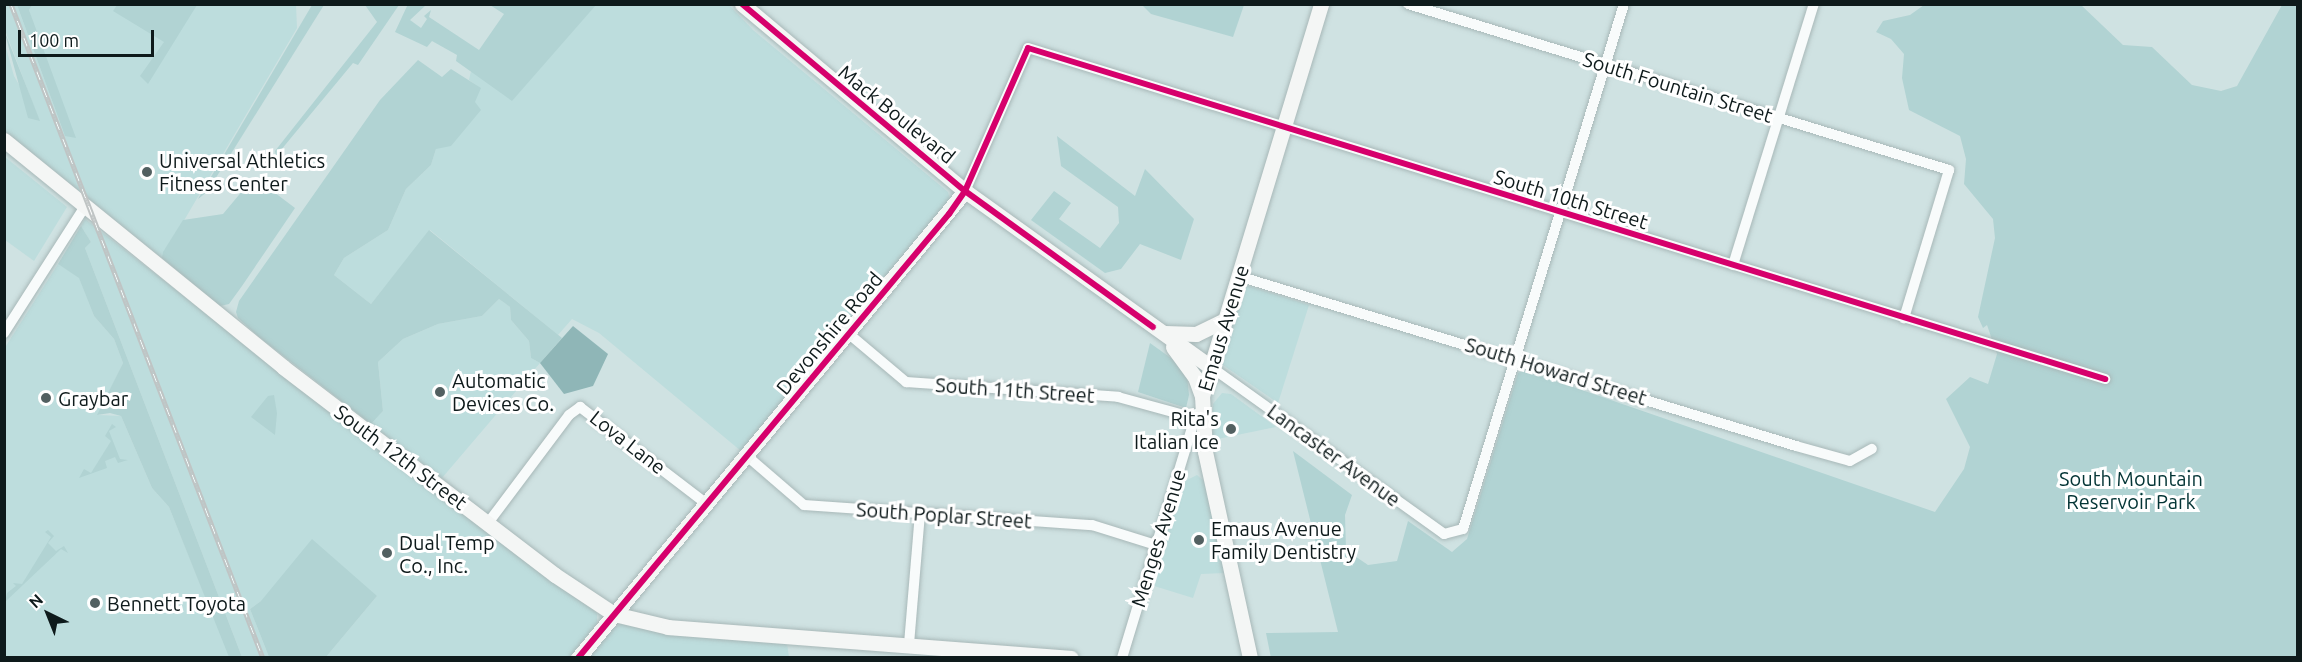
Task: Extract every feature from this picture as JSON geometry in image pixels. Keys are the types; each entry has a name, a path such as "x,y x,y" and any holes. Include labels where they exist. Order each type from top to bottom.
{"street":[{"name":"Mack Boulevard","path":"742,4 965,191 1211,367"},
{"name":"Emaus Avenue","path":"1250,657 1205,451 1202,396 1321,4"},
{"name":"South Fountain Street","path":"1408,4 1949,170 1904,318"},
{"path":"1515,360 1624,4"},
{"path":"1732,265 1814,4"},
{"name":"Devonshire Road","path":"578,657 849,334 965,191 1028,48"},
{"name":"South 10th Street","path":"1028,48 2105,379"},
{"name":"South 12th Street","path":"4,140 284,367 555,575 614,615 673,627 909,644 994,654 1071,657"},
{"path":"4,333 86,205"},
{"name":"South Howard Street","path":"1238,276 1850,461 1872,449"},
{"path":"1162,333 1196,334 1225,320"},
{"path":"1162,333 1195,377 1202,396"},
{"name":"South 11th Street","path":"849,334 906,382 1118,397 1195,418"},
{"name":"Lancaster Avenue","path":"1211,367 1444,534 1458,532 1467,523 1515,360"},
{"name":"Menges Avenue","path":"1122,657 1202,396"},
{"name":"Lova Lane","path":"488,523 569,415 580,407 707,504"},
{"name":"South Poplar Street","path":"747,456 804,505 1092,525 1156,545"},
{"path":"909,644 920,513"}],"shaded area":[{"path":"296,4 297,28 162,258 5,131 4,41 14,76 39,120 5,30 5,5 17,5 65,136 29,10 32,5"},
{"path":"515,5 729,5 753,30 948,192 950,200 741,451 599,333 572,319 558,335 430,230 371,304 334,275 344,258 388,230 406,189 431,165 436,149 474,102 480,88 469,80 471,71"},
{"path":"5,157 67,207 34,261 5,240"},
{"path":"85,219 452,506 597,613 597,624 569,657 326,657 377,596 261,601 250,609 269,657 242,657 85,248 91,242 81,226"},
{"path":"58,264 79,277 94,316 114,339 123,363 98,415 121,416 152,488 169,507 230,657 5,657 4,349"},
{"path":"1245,285 1309,305 1278,403 1220,363"},
{"path":"499,299 510,307 511,320 529,341 531,358 540,363 442,478 371,424 383,411 378,362 403,339 438,324 482,316"},
{"path":"573,326 608,354 593,386 564,394 540,363"},
{"path":"1222,393 1231,394 1276,427 1213,440 1213,404"},
{"path":"1197,475 1206,483 1225,573 1201,574 1193,598 1151,585 1183,482"},
{"path":"621,624 665,634 787,644 789,657 588,657 613,628"}],"green space":[{"path":"408,4 426,5 410,20 421,28 427,19 424,16 431,10 429,17 479,50 504,14 490,5 596,5 512,101 456,61 457,55 432,41 427,47 395,32"},
{"path":"17,5 32,5 29,10 76,138 65,136"},
{"path":"117,5 197,5 148,84 140,76 164,42 113,11"},
{"path":"312,5 324,5 207,192 198,199"},
{"path":"365,5 399,5 358,65 353,63 276,156 275,151 377,22"},
{"path":"1142,5 1244,5 1233,37 1151,14"},
{"name":"South Mountain Reservoir Park","path":"1924,5 2081,5 2123,45 2152,47 2192,85 2221,91 2237,86 2282,5 2297,5 2297,657 1271,658 1266,633 1338,632 1293,451 1352,495 1345,515 1346,550 1368,565 1397,561 1408,521 1452,552 1467,539 1518,373 1524,370 1935,512 1964,469 1970,447 1946,399 1970,377 1988,384 1997,354 1987,325 1983,328 1978,317 1995,238 1993,219 1964,184 1966,159 1960,136 1909,110 1902,78 1904,54 1891,39 1876,32 1883,21 1910,15"},
{"path":"4,30 33,103 40,121 28,118"},
{"path":"418,60 442,77 451,69 481,88 475,102 481,110 451,146 436,149 431,165 406,189 388,230 344,258 334,275 371,304 429,230 562,338 540,363 531,358 529,341 511,320 510,307 499,299 482,316 438,324 403,339 378,362 383,411 371,424 259,337 238,318 236,312 239,301 380,100"},
{"path":"1057,136 1135,196 1145,169 1194,219 1181,260 1140,244 1121,269 1105,273 1031,220 1054,191 1071,203 1059,219 1100,248 1119,223 1118,207 1061,166"},
{"path":"254,177 295,208 229,304 220,306 162,258 163,252 183,220 223,214"},
{"path":"81,226 91,242 85,248 242,657 229,657 169,507 152,488 121,416 110,413 97,415 123,363 114,339 94,316 79,278 58,264"},
{"path":"1150,343 1175,361 1187,376 1189,395 1186,408 1138,392"},
{"path":"274,395 277,413 275,435 251,417 268,396"},
{"path":"112,424 116,427 109,431 120,459 128,460 118,463 115,457 105,461 107,468 79,478 84,469 91,473 111,441 105,436"},
{"path":"48,530 54,536 48,543 56,551 64,546 68,553 61,549 5,602 7,593 16,586 13,583 22,584 51,537 45,532"},
{"path":"312,539 377,596 326,657 269,657 250,609 261,601"}],"railway":[{"path":"11,4 263,658"}],"cycle path":[{"path":"742,4 965,191 1153,327"},
{"path":"578,658 949,214 965,191 1028,48 2105,379"}],"place":[{"name":"Universal Athletics Fitness Center","path":"147,172"},
{"name":"Automatic Devices Co.","path":"440,392"},
{"name":"Graybar","path":"46,398"},
{"name":"Rita's Italian Ice","path":"1231,429"},
{"name":"Emaus Avenue Family Dentistry","path":"1199,540"},
{"name":"Dual Temp Co., Inc.","path":"387,553"},
{"name":"Bennett Toyota","path":"95,603"}]}
